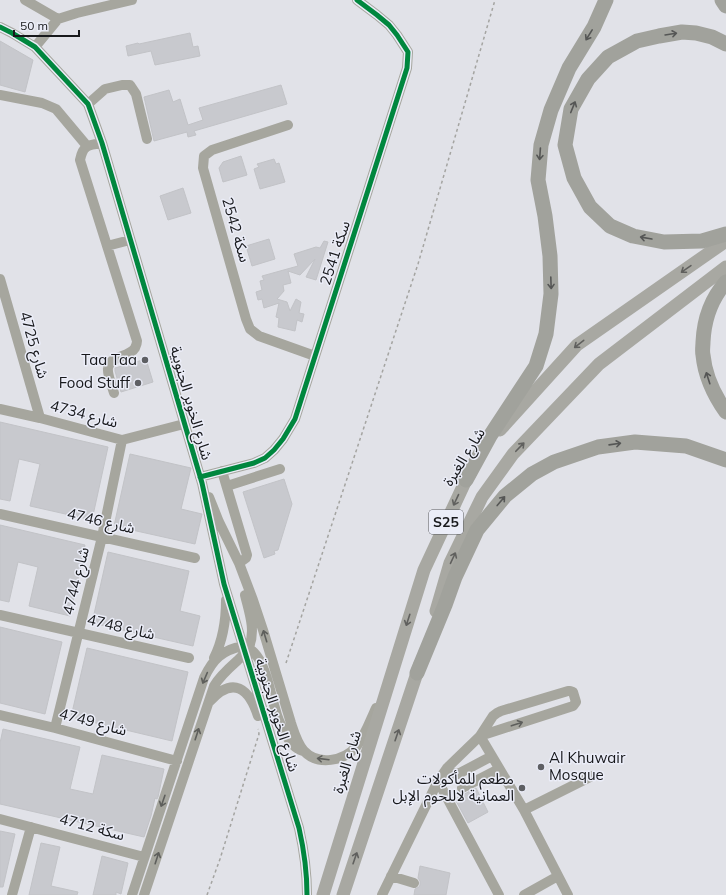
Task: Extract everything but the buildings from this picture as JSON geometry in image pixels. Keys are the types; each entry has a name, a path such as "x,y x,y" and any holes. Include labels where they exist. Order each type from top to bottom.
{"highway":[{"path":"466,480 490,436 536,366 546,334 551,294 550,256 545,216 538,180 541,145 551,110 569,68 594,27 606,0"},
{"path":"722,0 726,6"},
{"path":"726,44 712,37 696,33 682,32 637,41 608,58 588,79 571,109 565,145 574,178 590,207 610,226 633,236 664,242 702,240 726,234"},
{"path":"726,282 713,300 707,316 703,354 712,388 719,403 726,412"},
{"path":"417,674 455,577 477,530 505,496 532,474 554,462 598,447 635,442 686,446 726,460"}],"main road":[{"name":"شارع الغبرة","path":"323,895 424,570 466,480 503,426 577,345 726,241"},
{"name":"S25","path":"343,895 417,674 450,563 482,497 513,454 599,364 726,267"}],"street":[{"path":"25,0 58,19"},
{"path":"35,47 58,19 132,0"},
{"name":"سكة 2541","path":"201,480 222,471 254,463 265,458 283,440 295,419 407,68 408,52 397,35 389,25 357,0"},
{"name":"شارع الخوير الجنوبية","path":"0,27 35,47 88,104 102,143 201,480 224,584 246,648 303,845 307,895"},
{"path":"88,104 105,89 122,85 130,85 136,94 147,139"},
{"path":"0,95 42,103 56,109 87,146"},
{"name":"سكة 2542","path":"288,125 212,150 204,156 203,168 250,329 259,336 315,356"},
{"path":"102,143 87,146 82,151 80,160 137,341 135,348 130,352 112,360 108,365 107,369 114,393"},
{"path":"107,246 130,240"},
{"name":"4725 شارع","path":"0,279 4,311 40,418"},
{"name":"4734 شارع","path":"0,409 122,440 184,424"},
{"name":"4744 شارع","path":"55,728 102,537 122,440"},
{"path":"254,463 258,476"},
{"path":"227,486 280,469"},
{"path":"222,471 247,555 246,558 239,563"},
{"name":"شارع الخوير الجنوبية","path":"201,480 239,563 263,630 291,723 296,737 305,752 320,760 337,759 351,752 358,745 388,683"},
{"name":"4746 شارع","path":"0,514 195,558"},
{"path":"219,522 250,614 252,631 246,648 258,657 264,670 275,709 286,736 293,746 298,750 305,752"},
{"path":"212,664 218,652 225,625 226,605 224,584"},
{"name":"4748 شارع","path":"0,615 189,658"},
{"name":"شارع الخوير الجنوبية","path":"132,895 204,678 212,664 220,655 232,648 246,648"},
{"name":"شارع الخوير الجنوبية","path":"144,895 214,686 217,680 246,648"},
{"path":"205,710 216,694 224,689 234,687 242,690 249,696 255,705 280,778 289,794"},
{"path":"382,895 438,781 447,768 480,736 493,716 497,713 568,691 573,692 576,702 573,706 480,736"},
{"name":"4749 شارع","path":"0,715 55,728 177,761"},
{"path":"480,736 524,810 568,895"},
{"path":"447,768 451,773 458,774 492,756"},
{"path":"462,788 499,769"},
{"path":"524,810 592,776"},
{"path":"438,781 498,895"},
{"name":"سكة 4712","path":"0,819 144,857"},
{"path":"12,895 31,827"},
{"path":"391,876 414,883"},
{"path":"524,895 558,876"}],"path":[{"path":"286,663 418,264 495,0"},
{"path":"207,895 220,859 259,734 258,727"}],"cycle path":[{"path":"200,477 254,463 265,458 283,439 295,419 407,68 408,52 397,35 389,25 357,0"},
{"path":"0,27 35,47 88,104 102,143 202,483 224,584 299,828 305,861 307,895"}],"place":[{"name":"Taa Taa","path":"145,360"},
{"name":"Food Stuff","path":"138,383"},
{"name":"Al Khuwair Mosque","path":"541,767"},
{"name":"مطعم للمأكولات العمانية لاللحوم الإبل","path":"522,788"}]}
